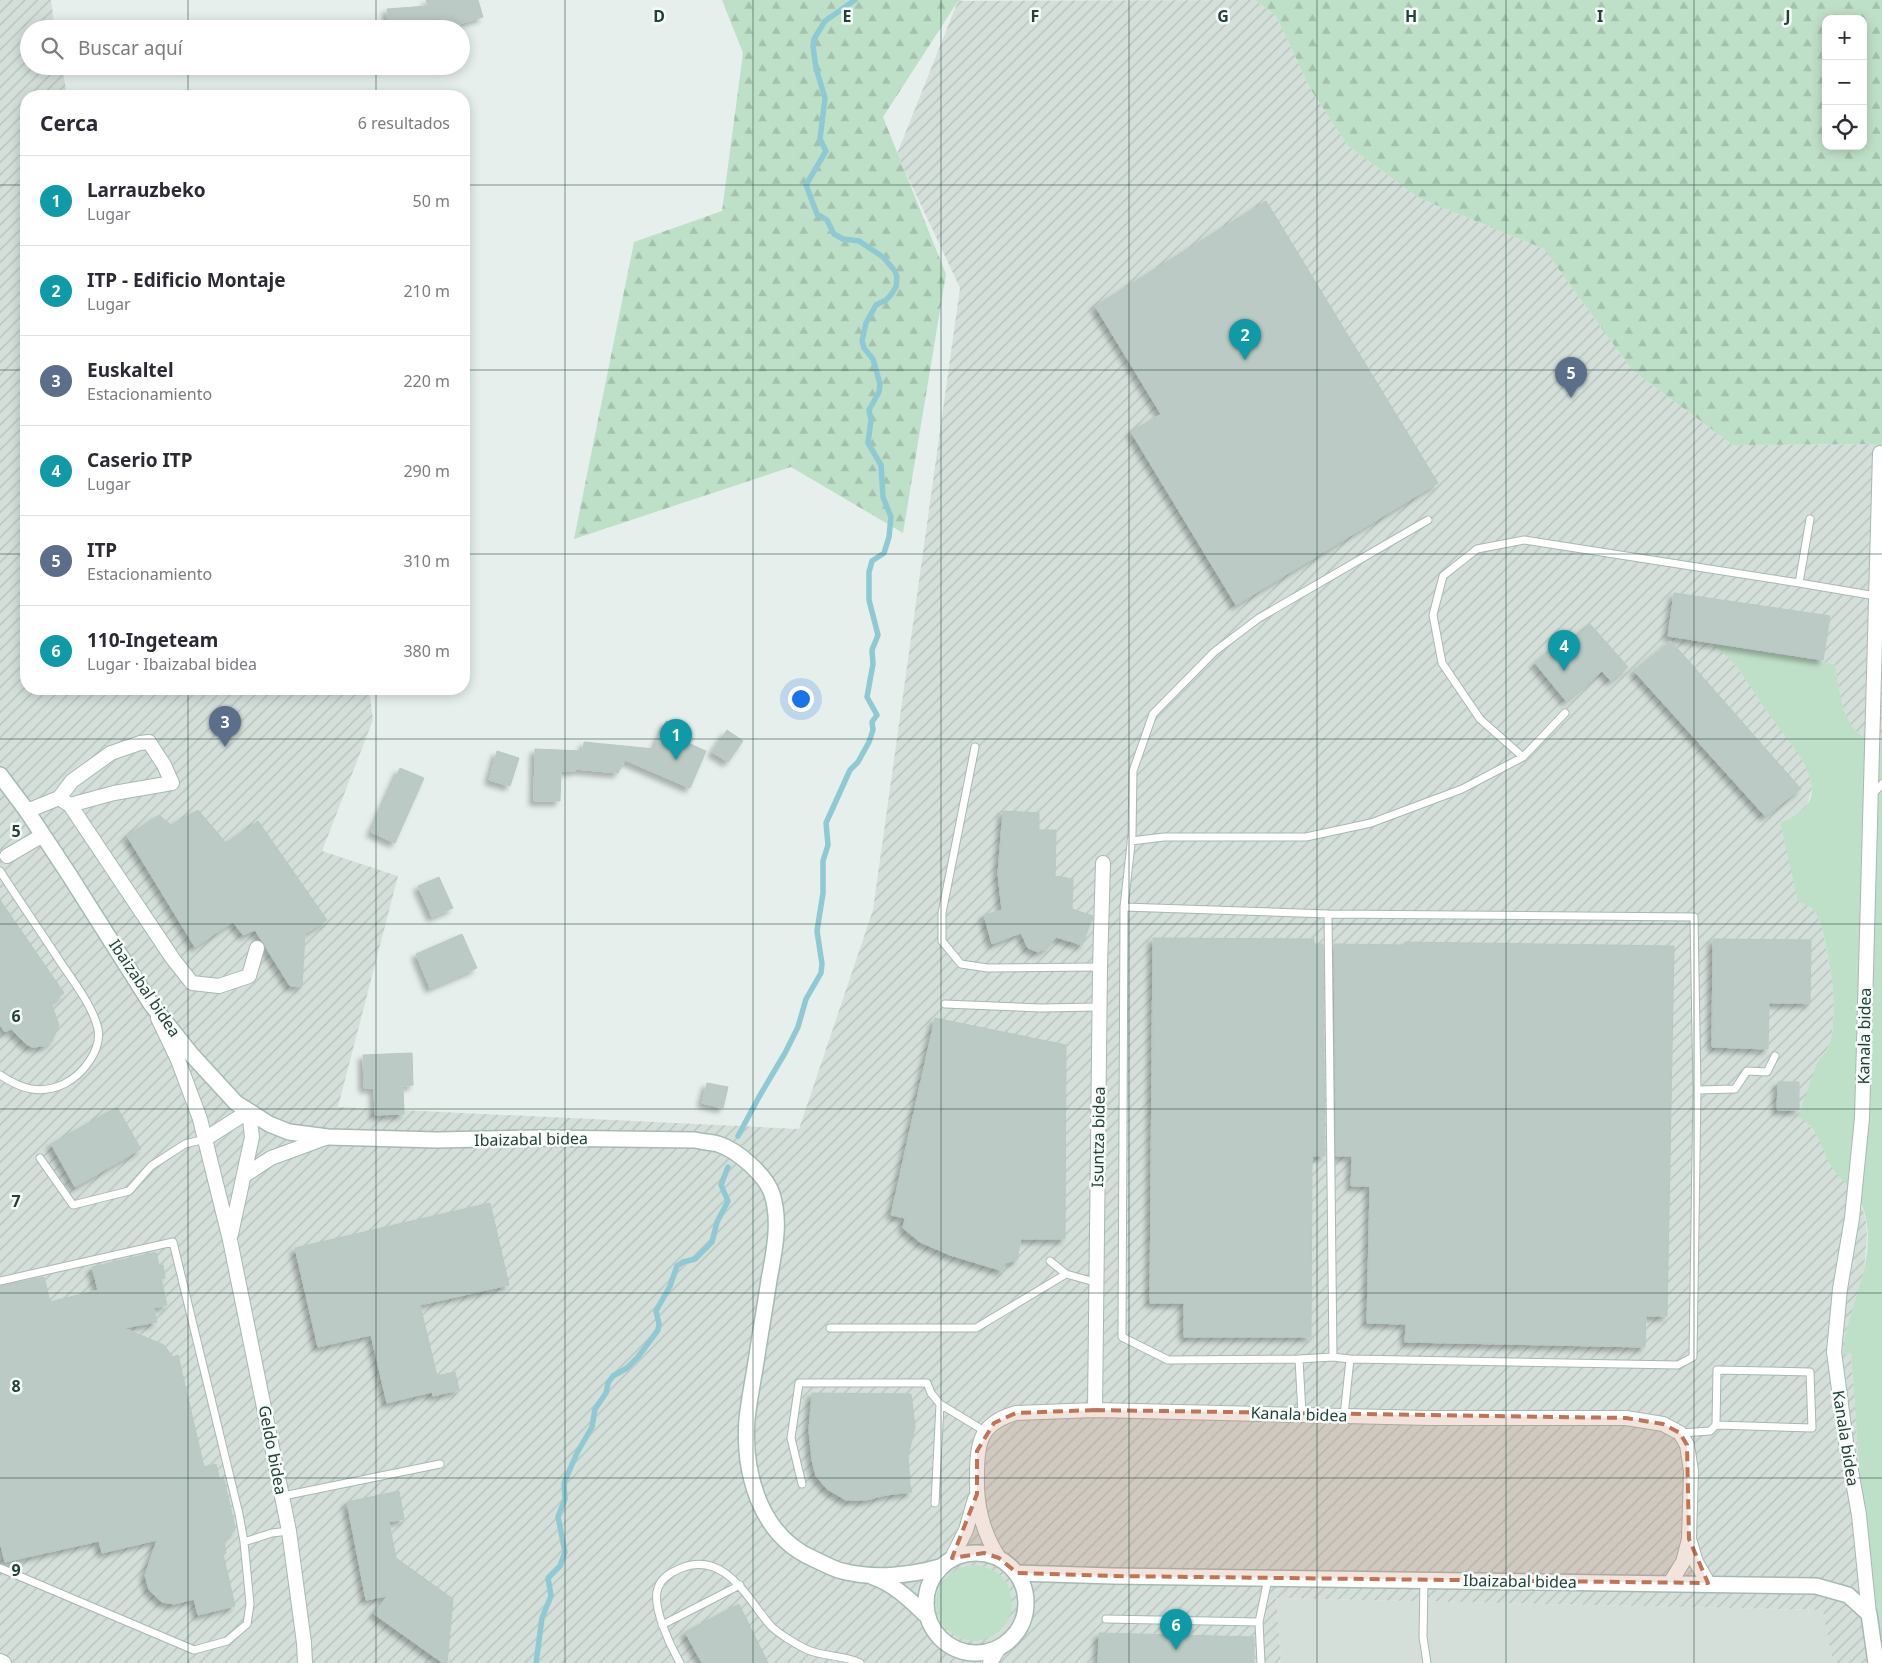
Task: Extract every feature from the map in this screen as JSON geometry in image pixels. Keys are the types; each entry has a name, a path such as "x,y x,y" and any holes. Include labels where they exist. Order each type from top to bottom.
{"street":[{"name":"Kanala bidea","path":"1869,1614 1859,1515 1846,1442 1834,1352 1840,1289 1852,1218 1862,1118 1880,453"},
{"path":"27,811 64,801 172,783 164,764 148,742 111,753 72,781 64,801"},
{"name":"Ibaizabal bidea","path":"0,775 43,835 151,1004 191,1054 236,1103 269,1124 289,1132 328,1137 438,1140 558,1138 695,1140 719,1144 736,1154 758,1172 768,1183 777,1217 773,1255 747,1419 750,1477 761,1508 778,1534 800,1553 841,1571 862,1574 902,1575 940,1568"},
{"path":"64,801 173,960 192,983 219,986 249,976 257,948"},
{"path":"7,856 43,835"},
{"name":"Isuntza bidea","path":"1095,1410 1095,1282 1103,863"},
{"name":"Geldo bidea","path":"151,1004 178,1060 200,1119 230,1240 283,1496 305,1663"},
{"path":"205,1138 249,1111 252,1137 230,1240"},
{"path":"245,1175 270,1158 328,1137"},
{"name":"Kanala bidea","path":"999,1558 985,1531 977,1494 977,1451 986,1432 994,1423 1005,1416 1016,1413 1095,1410 1344,1416 1626,1418 1663,1424 1680,1433"},
{"path":"1670,1583 1683,1562 1689,1540 1691,1471 1687,1445 1680,1433"},
{"name":"Kanala bidea","path":"952,1558 966,1530 977,1494"},
{"path":"1689,1540 1696,1562 1708,1583"},
{"path":"968,1553 984,1553 999,1558 1009,1564 1017,1573 1024,1589 1026,1606 1023,1623 1013,1638 999,1648 984,1653 968,1653 954,1649 941,1641 932,1629 926,1615 925,1598 930,1581 940,1568 952,1558 968,1553"},
{"name":"Ibaizabal bidea","path":"1017,1573 1816,1586 1848,1595 1869,1614"},
{"name":"Ibaizabal bidea","path":"862,1574 891,1585 926,1615"},
{"path":"1869,1614 1876,1663"},
{"path":"990,1663 999,1648"},
{"path":"0,1661 4,1663"}],"lane":[{"path":"1799,583 1810,518"},
{"path":"1124,907 1328,914 1694,917 1697,1090 1693,1357 1678,1365 1350,1359 1333,1357 1168,1360 1122,1337 1124,907 1131,841 1133,771 1153,714 1214,652 1259,618 1428,520"},
{"path":"1523,757 1480,719 1442,663 1434,615 1443,576 1477,549 1524,540 1876,596"},
{"path":"1131,841 1164,837 1306,837 1370,823 1462,789 1523,757 1565,713"},
{"path":"975,747 942,913 942,941 961,964 987,968 1100,968"},
{"path":"1870,797 1882,784"},
{"path":"0,871 84,998 98,1029 93,1056 83,1069 68,1081 53,1089 32,1090 15,1086 0,1075"},
{"path":"1328,914 1333,1357"},
{"path":"945,1004 1041,1008 1100,1007"},
{"path":"1697,1090 1735,1089 1746,1071 1767,1072 1776,1056"},
{"path":"40,1158 73,1205 129,1191 151,1166 185,1144 205,1138"},
{"path":"0,1281 173,1242 239,1514 244,1542 250,1604 247,1624 228,1641 194,1650 0,1568"},
{"path":"1050,1261 1066,1274 1095,1282"},
{"path":"830,1328 976,1328 1066,1274"},
{"path":"1299,1359 1302,1414"},
{"path":"1344,1416 1350,1359"},
{"path":"1680,1433 1710,1431 1716,1425 1718,1370 1810,1372 1812,1428 1716,1425"},
{"path":"802,1484 791,1438 800,1382 927,1383 931,1393 940,1404 986,1432"},
{"path":"935,1503 940,1404"},
{"path":"283,1496 440,1464"},
{"path":"244,1542 272,1533 289,1531"},
{"path":"680,1663 662,1625 658,1608 657,1589 668,1574 686,1566 698,1564 707,1565 724,1572 740,1585 772,1627 809,1651 860,1663"},
{"path":"1261,1663 1259,1622 1268,1578"},
{"path":"1424,1580 1423,1638 1427,1663"},
{"path":"662,1625 740,1585"},
{"path":"1106,1619 1259,1622"}],"highlighted area":[{"path":"1095,1410 1626,1418 1663,1424 1680,1433 1687,1445 1689,1539 1708,1583 1113,1576 1017,1573 999,1558 984,1553 952,1558 977,1494 977,1451 994,1423 1016,1413"}],"shaded area":[{"path":"0,0 51,0 54,20 20,20 20,75 64,75 66,90 20,90 20,695 370,695 373,720 322,851 398,876 338,1107 799,1129 873,910 960,288 897,154 958,1 1255,0 1276,16 1311,90 1348,146 1419,198 1544,249 1632,370 1733,445 1877,444 1882,469 1882,741 1869,739 1857,732 1848,721 1840,699 1835,664 1721,650 1735,665 1800,755 1810,774 1812,788 1807,806 1797,815 1780,822 1807,904 1819,919 1832,980 1834,1008 1832,1035 1828,1048 1817,1063 1805,1120 1817,1136 1828,1159 1857,1197 1866,1222 1867,1237 1864,1270 1844,1354 1851,1352 1870,1619 1877,1663 1833,1663 1823,1610 1276,1598 1281,1663 0,1663"},
{"path":"1276,1598 1823,1610 1854,1663 1281,1663"}],"green space":[{"path":"722,0 964,0 958,1 883,117 946,274 903,533 791,467 574,539 634,242 722,211 743,53"},
{"path":"1255,0 1882,0 1882,469 1877,444 1733,445 1632,370 1544,249 1419,198 1348,146 1311,90 1276,16"},
{"path":"1710,643 1835,664 1845,713 1851,724 1858,733 1869,739 1882,741 1882,1663 1870,1619 1851,1353 1843,1354 1847,1328 1865,1263 1868,1230 1865,1213 1858,1198 1831,1166 1818,1138 1810,1126 1798,1117 1817,1063 1828,1048 1832,1035 1834,1008 1832,980 1824,936 1819,919 1812,908 1798,901 1780,822 1800,813 1810,801 1812,787 1808,772 1800,756 1728,657"},
{"path":"974,1565 989,1568 1001,1576 1009,1588 1012,1603 1009,1618 1001,1630 989,1638 974,1641 959,1638 947,1630 939,1618 936,1603 939,1588 947,1576 959,1568"}],"building":[{"path":"426,0 478,0 483,17 470,21 388,20 387,9 428,6"},
{"path":"1266,201 1438,483 1236,605 1131,432 1161,414 1095,306"},
{"path":"1674,593 1830,616 1823,660 1668,636"},
{"path":"1590,624 1628,667 1611,681 1602,671 1566,701 1535,663 1562,641 1565,646"},
{"path":"1671,641 1801,789 1765,816 1634,671"},
{"path":"666,721 692,733 688,743 706,751 690,788 625,760 618,773 575,769 575,771 561,771 560,801 534,801 535,749 583,751 584,742 654,749"},
{"path":"727,730 743,741 728,762 712,752"},
{"path":"497,751 519,758 510,786 489,780"},
{"path":"400,768 424,778 395,843 371,832"},
{"path":"198,810 226,843 258,821 327,920 305,934 302,986 290,986 255,930 243,935 233,922 195,947 127,836 159,815 171,825"},
{"path":"1003,811 1039,813 1039,830 1056,830 1055,876 1073,879 1072,909 1093,916 1082,945 1056,937 1047,948 1038,952 1028,948 1021,933 992,944 984,915 1002,910 998,874"},
{"path":"439,877 453,908 432,917 418,886"},
{"path":"0,900 64,993 51,1003 59,1025 52,1041 45,1046 32,1047 26,1044 11,1029 5,1032 0,1025"},
{"path":"462,934 477,968 430,988 416,954"},
{"path":"1153,938 1314,939 1314,944 1323,944 1325,1156 1312,1156 1311,1337 1184,1337 1184,1303 1150,1303"},
{"path":"1713,939 1811,940 1810,1003 1769,1003 1768,1049 1712,1047"},
{"path":"1404,942 1674,946 1667,1316 1646,1316 1645,1347 1405,1342 1406,1324 1367,1323 1370,1186 1351,1186 1352,1156 1336,1156 1334,944 1404,945"},
{"path":"935,1018 1066,1045 1065,1239 1021,1239 1017,1260 1005,1263 1003,1271 950,1255 920,1242 903,1228 905,1218 891,1215"},
{"path":"412,1053 413,1085 403,1086 404,1114 375,1115 374,1088 364,1088 363,1055"},
{"path":"1778,1082 1799,1082 1799,1110 1777,1110"},
{"path":"707,1083 728,1087 723,1108 702,1103"},
{"path":"117,1107 141,1149 75,1187 51,1144"},
{"path":"490,1203 509,1285 420,1305 437,1376 455,1372 459,1390 433,1396 432,1392 387,1403 371,1335 318,1347 295,1248"},
{"path":"156,1252 159,1265 163,1265 165,1278 161,1279 167,1305 154,1308 157,1322 124,1328 164,1345 173,1357 178,1355 204,1467 216,1464 220,1480 224,1479 235,1530 224,1541 226,1553 223,1554 235,1606 198,1615 194,1599 174,1604 162,1602 149,1590 145,1575 157,1540 102,1553 99,1541 5,1562 0,1542 0,1286 44,1277 50,1302 98,1290 92,1267"},
{"path":"812,1393 911,1394 915,1427 908,1456 912,1492 866,1500 846,1500 827,1489 816,1476 812,1460 809,1430"},
{"path":"399,1491 404,1519 389,1522 396,1558 453,1599 447,1663 443,1663 374,1614 387,1596 366,1600 347,1502"},
{"path":"739,1604 768,1663 702,1663 685,1632"},
{"path":"1099,1633 1254,1637 1254,1663 1098,1663"}],"waterway":[{"path":"738,1136 785,1053 798,1027 806,999 821,973 822,964 817,931 823,893 823,861 828,845 826,823 850,770 858,762 869,742 873,730 872,722 877,715 867,697 873,664 872,650 878,635 869,600 869,572 872,561 884,553 889,537 891,517 883,497 881,465 868,443 871,420 869,410 879,392 880,384 873,359 864,348 862,341 866,323 876,305 890,296 896,287 897,277 895,271 883,257 859,241 843,239 834,234 827,220 817,214 806,185 826,151 820,139 825,98 816,68 814,39 825,21 855,0"},
{"path":"536,1663 542,1618 551,1596 548,1578 560,1566 565,1552 558,1517 565,1499 564,1483 577,1453 592,1427 595,1409 606,1393 608,1383 613,1376 627,1368 638,1357 658,1330 659,1324 656,1311 670,1286 677,1266 683,1262 695,1259 712,1242 717,1222 728,1201 721,1185 728,1167"}],"place":[{"name":"ITP - Edificio Montaje","path":"1245,360"},
{"name":"ITP","path":"1571,398"},
{"name":"Caserio ITP","path":"1564,671"},
{"name":"Euskaltel","path":"225,747"},
{"name":"Larrauzbeko","path":"676,760"},
{"name":"110-Ingeteam","path":"1176,1650"}]}
